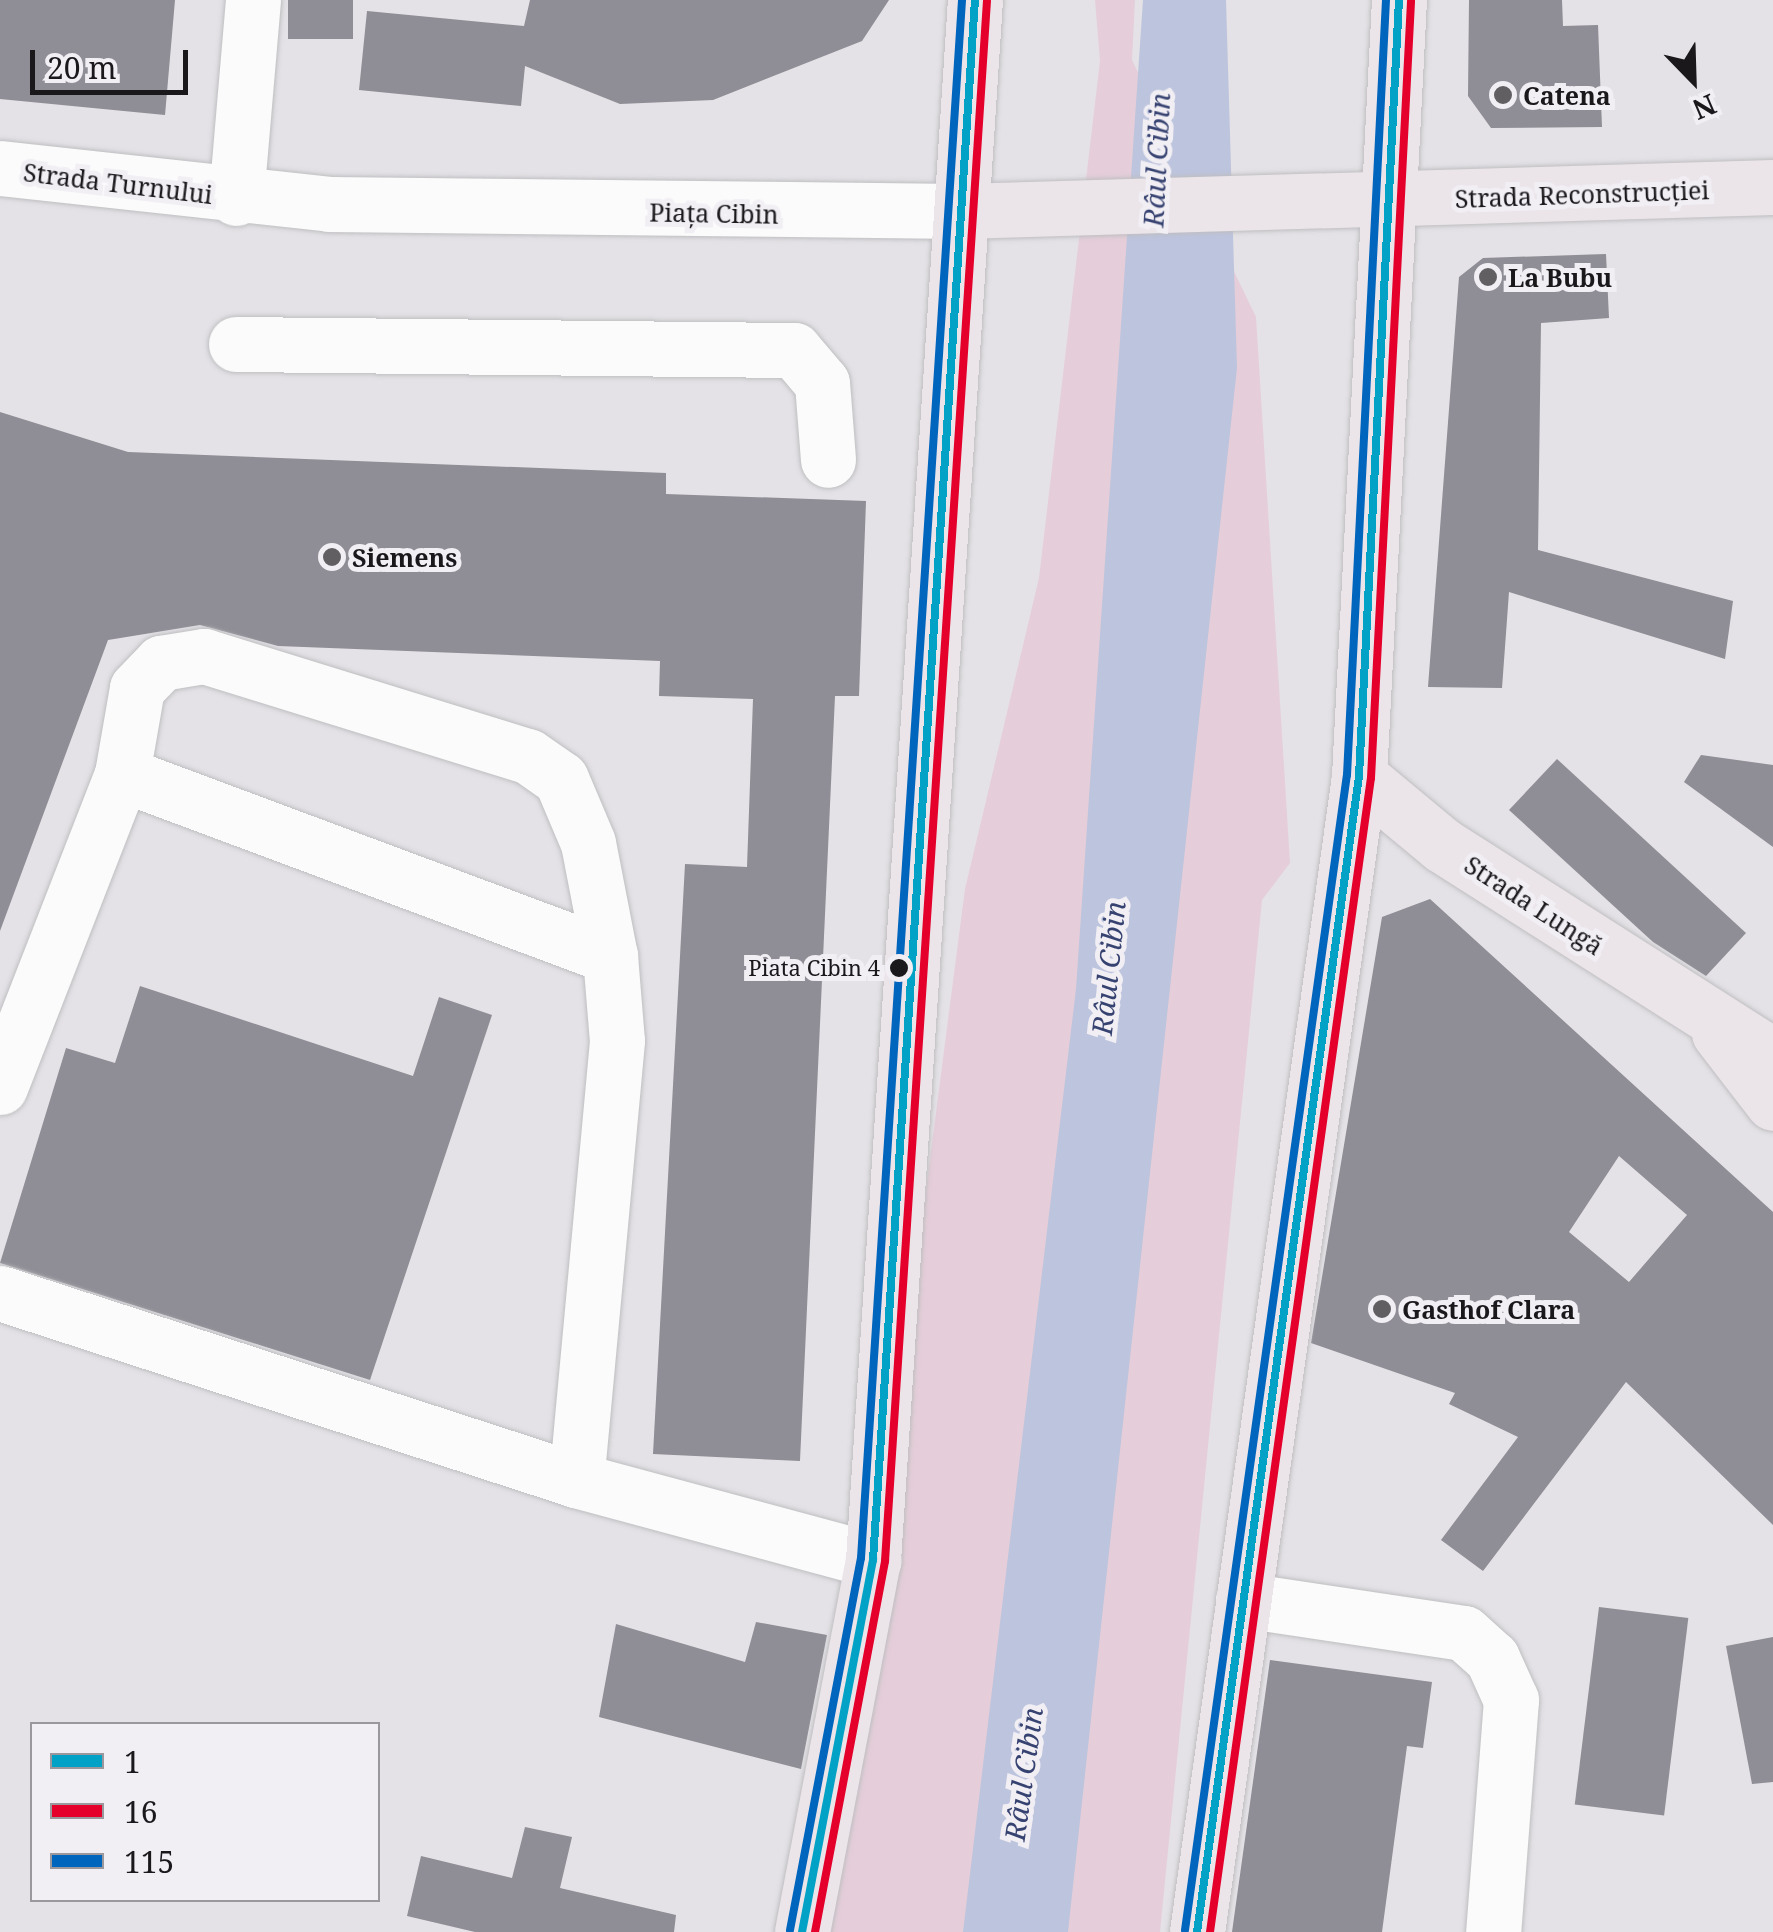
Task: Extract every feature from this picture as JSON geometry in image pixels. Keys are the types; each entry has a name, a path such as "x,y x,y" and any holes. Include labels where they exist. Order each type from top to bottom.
{"main road":[{"path":"802,1932 873,1560 975,0"},
{"path":"1197,1932 1359,776 1399,0"},
{"name":"Strada Reconstrucției","path":"1391,202 1773,187"},
{"name":"Piața Cibin","path":"962,211 1391,202"},
{"name":"Strada Lungă","path":"1359,776 1442,845 1714,1026 1773,1056"},
{"name":"Strada Lungă","path":"1714,1026 1773,1103"}],"street":[{"path":"236,198 253,0"},
{"name":"Strada Turnului","path":"0,168 236,198"},
{"name":"Piața Cibin","path":"236,198 962,211"},
{"path":"236,344 794,350 822,383 828,460"},
{"path":"0,1087 122,774 137,688 161,664 204,656 528,756 561,778 588,843 610,956 617,1041 576,1480"},
{"path":"122,774 610,956"},
{"path":"0,1294 576,1480 873,1560"},
{"path":"1243,1600 1464,1633 1492,1658 1511,1700 1493,1932"}],"shaded area":[{"path":"1095,0 1135,0 1132,60 1256,317 1290,863 1262,900 1160,1932 802,1932 877,1567 965,889 1039,578 1100,61"}],"water":[{"name":"Râul Cibin","path":"1143,0 1226,0 1237,368 1068,1932 963,1932 1076,989"}],"building":[{"path":"0,0 175,0 165,115 0,99"},
{"path":"288,0 353,0 353,39 288,39"},
{"path":"530,0 889,0 862,41 713,100 620,104 525,66 521,106 359,90 367,11 524,26"},
{"path":"1469,0 1562,0 1563,26 1598,25 1602,127 1491,128 1468,96"},
{"path":"1606,254 1609,318 1541,323 1538,550 1733,601 1725,659 1509,592 1502,688 1428,687 1459,277 1483,258"},
{"path":"0,412 128,452 666,473 666,494 866,501 859,696 835,696 800,1461 653,1454 685,864 747,867 753,699 659,696 660,661 278,646 200,625 108,640 0,931"},
{"path":"1701,755 1773,765 1773,847 1684,782"},
{"path":"1557,759 1746,933 1706,976 1653,942 1509,810"},
{"path":"1430,899 1773,1212 1773,1525 1626,1382 1483,1571 1441,1540 1518,1437 1449,1404 1455,1393 1311,1343 1382,917","holes":["1619,1156 1687,1215 1629,1282 1569,1232"]},
{"path":"140,986 413,1076 439,997 492,1015 370,1380 0,1263 66,1048 115,1063"},
{"path":"1599,1607 1688,1618 1664,1815 1575,1805"},
{"path":"756,1622 827,1635 801,1769 599,1717 616,1624 745,1662"},
{"path":"1773,1637 1773,1782 1752,1784 1726,1646"},
{"path":"1270,1660 1432,1682 1423,1748 1407,1746 1382,1932 1232,1932"},
{"path":"525,1827 572,1837 560,1888 676,1915 674,1932 475,1932 407,1916 421,1856 512,1878"}],"transit line":[{"name":"115","path":"790,1930 861,1558 962,0"},
{"name":"1","path":"802,1932 873,1560 975,0"},
{"name":"115","path":"1185,1930 1347,775 1386,0"},
{"name":"1","path":"1197,1932 1359,776 1399,0"},
{"name":"16","path":"815,1932 885,1561 987,1"},
{"name":"16","path":"1210,1932 1371,778 1411,1"}],"place":[{"name":"Catena","path":"1503,95"},
{"name":"La Bubu","path":"1488,277"},
{"name":"Siemens","path":"332,557"},
{"name":"Piata Cibin 4","path":"899,968"},
{"name":"Gasthof Clara","path":"1382,1309"}]}
